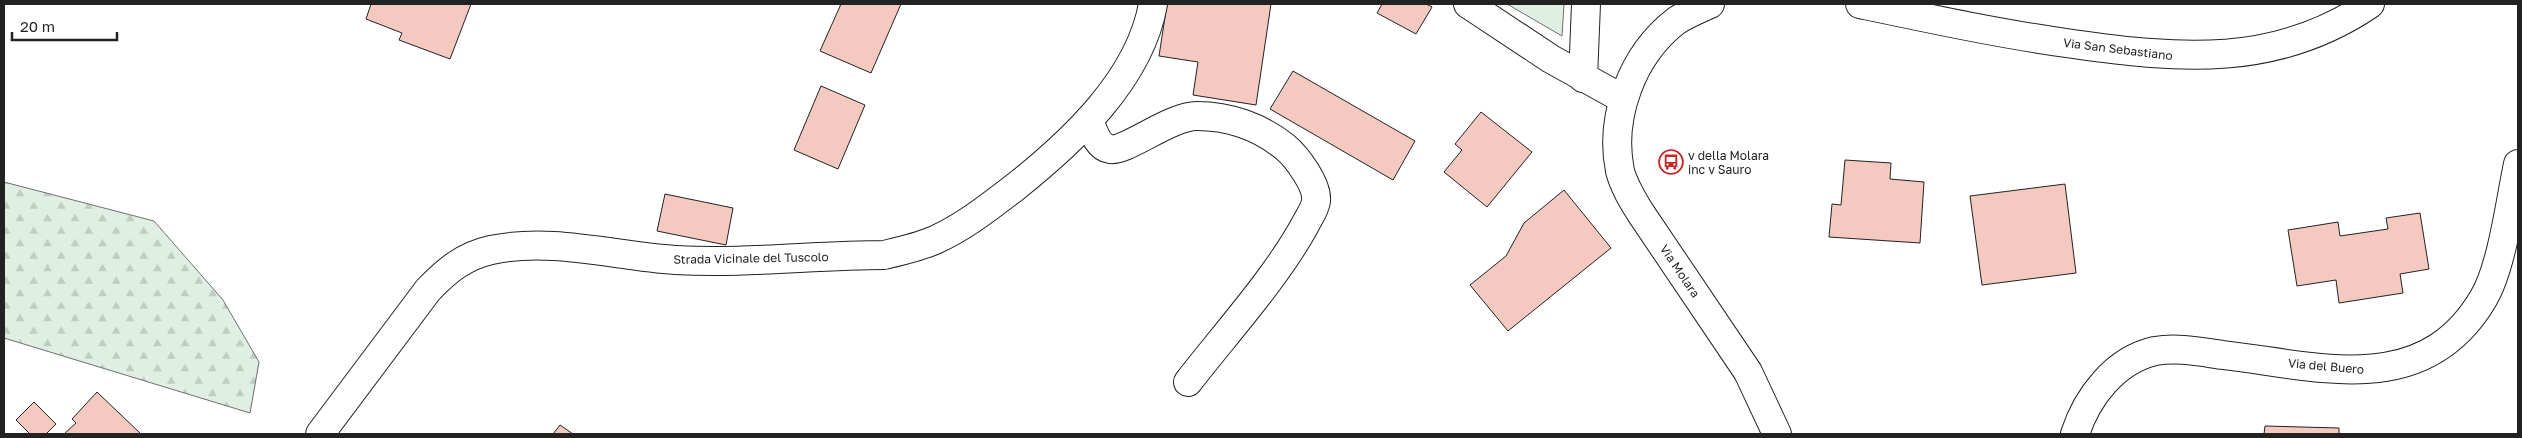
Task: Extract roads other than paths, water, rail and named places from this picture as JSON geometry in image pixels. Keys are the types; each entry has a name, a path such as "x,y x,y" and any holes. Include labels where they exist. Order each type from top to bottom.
{"street":[{"name":"Strada Vicinale del Tuscolo","path":"320,434 428,290 448,270 476,254 506,247 544,245 648,257 709,261 884,255 934,240 980,213 1054,155 1089,120 1131,63 1148,29 1153,4"},
{"path":"1468,4 1583,78 1623,99 1639,65 1663,33 1677,20 1710,4"},
{"path":"1583,78 1586,4"},
{"name":"Via San Sebastiano","path":"1860,4 2030,38 2134,52 2189,56 2219,55 2275,46 2334,25 2370,4"},
{"name":"Via Molara","path":"1623,99 1617,145 1620,171 1630,195 1748,372 1777,434"},
{"path":"1089,120 1102,145 1110,150 1120,148 1171,122 1195,116 1221,118 1248,125 1276,139 1289,150 1315,189 1316,200 1314,206 1293,248 1188,382"},
{"name":"Via del Buero","path":"2075,434 2086,406 2106,380 2129,362 2156,351 2190,350 2361,370 2395,367 2426,355 2454,335 2466,323 2488,291 2496,266 2518,164"}],"place":[{"name":"v della Molara inc v Sauro","path":"1671,162"}]}
